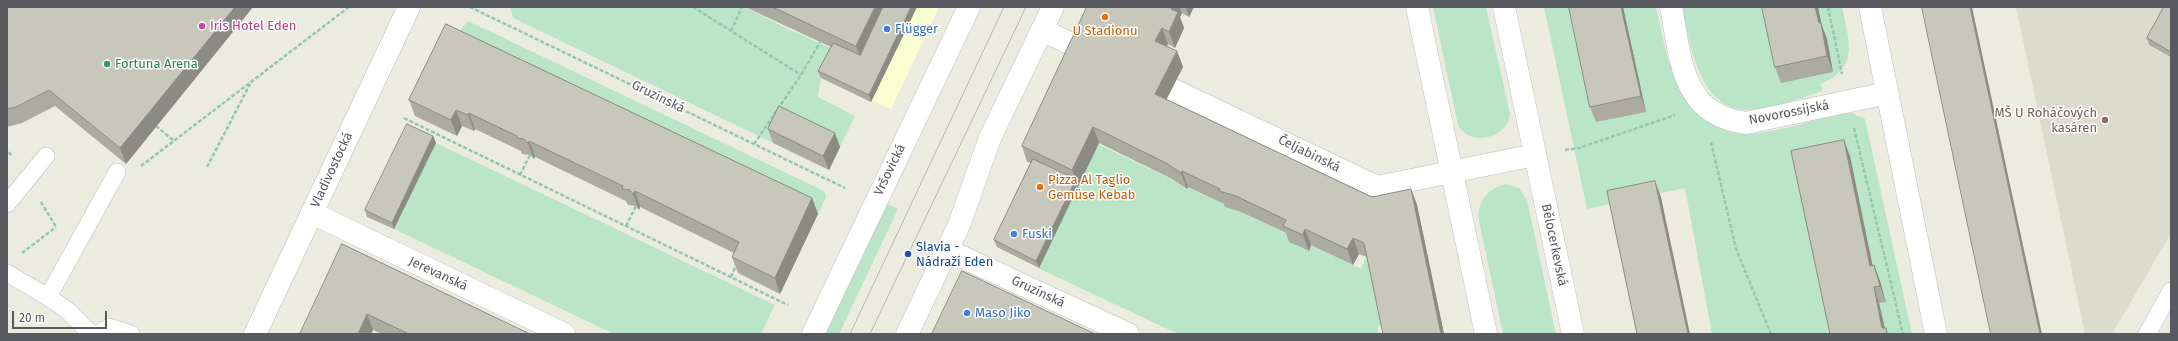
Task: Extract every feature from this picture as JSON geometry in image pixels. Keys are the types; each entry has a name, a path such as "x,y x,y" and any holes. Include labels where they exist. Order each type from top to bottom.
{"street":[{"name":"Vladivostocká","path":"255,334 409,7"},
{"name":"Vršovická","path":"812,334 969,7"},
{"path":"907,334 959,225 990,138 1053,7"},
{"path":"1417,7 1486,334"},
{"name":"Bělocerkevská","path":"1504,7 1573,334"},
{"name":"Novorossijská","path":"1671,7 1683,69 1702,105 1719,116 1733,121 1746,123 1887,93"},
{"path":"1870,7 1936,334"},
{"path":"1042,30 1080,48"},
{"name":"Čeljabinská","path":"1171,89 1377,187 1453,173"},
{"path":"1453,173 1535,155"},
{"name":"Jerevanská","path":"312,213 564,334"},
{"name":"Gruzínská","path":"947,250 1128,334"}],"lane":[{"path":"7,204 46,156"},
{"path":"48,297 117,172"},
{"path":"7,273 67,310 91,334"},
{"path":"2147,334 2171,291"},
{"path":"98,334 109,327 131,334"}],"path":[{"path":"136,170 349,7"},
{"name":"Gruzínská","path":"470,7 845,188"},
{"path":"692,7 801,75"},
{"path":"731,31 742,7"},
{"path":"1828,7 1848,101 1903,334"},
{"path":"754,144 801,75 820,42"},
{"path":"207,167 251,82"},
{"path":"1565,150 1579,148 1702,105 1736,249 1771,334"},
{"path":"404,118 788,305"},
{"path":"156,126 174,141"},
{"path":"520,175 530,155"},
{"path":"626,226 636,206"},
{"path":"19,255 62,223"},
{"path":"731,277 737,263"}],"shaded area":[{"path":"510,7 744,7 835,50 821,78 818,97 855,116 840,147 785,120 773,143 513,18"},
{"path":"874,7 939,7 891,109 821,78 835,50 886,12"},
{"path":"1433,7 1486,7 1510,114 1508,122 1503,129 1496,134 1479,138 1464,132 1458,125"},
{"path":"1544,7 1656,7 1672,72 1687,102 1698,114 1712,124 1733,133 1752,134 1764,132 1790,127 1839,114 1852,113 1865,119 1912,334 1886,334 1879,303 1886,302 1880,281 1832,334 1712,334 1685,188 1587,209"},
{"path":"1682,7 1765,7 1833,72 1827,39 1824,39 1818,7 1842,7 1849,42 1847,61 1842,70 1821,84 1822,91 1764,109 1736,109 1721,102 1710,90 1701,75 1689,41"},
{"name":"MŠ U Roháčových kasáren","path":"2016,7 2171,7 2171,233 2112,334 2085,334"},
{"path":"468,21 824,191 826,197 818,214 452,40"},
{"path":"436,143 775,305 761,334 614,334 394,229"},
{"path":"1098,144 1171,179 1186,189 1187,187 1226,205 1225,207 1241,212 1291,236 1289,242 1308,251 1311,245 1361,269 1366,257 1369,259 1383,325 1378,326 1379,334 1178,334 1038,268"},
{"path":"1506,184 1519,188 1527,200 1556,334 1503,334 1478,216 1481,204 1486,195 1495,188"},
{"path":"887,204 898,209 839,334 825,334"}],"building":[{"name":"Fortuna Arena","path":"7,7 235,7 120,148 49,90 16,107 7,109"},
{"path":"773,7 875,7 856,46"},
{"path":"883,7 911,7 869,95 818,71 833,43 860,55"},
{"path":"1087,7 1172,7 1171,9 1178,12 1169,32 1162,28 1155,41 1177,51 1155,94 1372,197 1411,189 1441,334 1383,334 1364,243 1353,238 1347,249 1305,229 1303,235 1283,226 1286,220 1236,196 1219,191 1220,189 1182,171 1181,173 1166,163 1093,127 1072,170 1022,146"},
{"path":"1569,7 1621,7 1641,96 1590,107"},
{"path":"1762,7 1815,7 1819,23 1821,23 1827,56 1775,67"},
{"path":"1922,7 1970,7 2040,334 1991,334"},
{"path":"2164,7 2171,7 2171,52 2147,38"},
{"path":"446,24 812,198 775,278 732,257 739,242 635,191 633,194 630,190 622,189 623,186 529,141 528,143 524,139 517,138 517,136 469,113 468,115 456,110 451,120 409,100"},
{"path":"779,106 835,133 823,156 768,129"},
{"path":"407,124 433,136 392,223 365,210"},
{"path":"1844,140 1870,266 1874,265 1880,286 1874,287 1882,328 1886,328 1887,334 1830,334 1791,151"},
{"path":"1033,159 1076,179 1036,261 994,240"},
{"path":"1655,181 1688,334 1637,334 1607,191"},
{"path":"342,244 530,334 409,334 367,314 358,334 300,334"},
{"path":"962,271 1095,334 932,334"}],"tram line":[{"path":"850,334 1004,7"},
{"path":"870,334 1026,7"}],"place":[{"name":"U Stadionu","path":"1105,17"},
{"name":"Iris Hotel Eden","path":"202,26"},
{"name":"Flügger","path":"887,29"},
{"name":"Fortuna Arena","path":"107,64"},
{"name":"MŠ U Roháčových kasáren","path":"2105,120"},
{"name":"Pizza Al Taglio Gemüse Kebab","path":"1040,187"},
{"name":"Fuski","path":"1014,234"},
{"name":"Slavia - Nádraží Eden","path":"908,254"},
{"name":"Maso Jiko","path":"967,313"}]}
